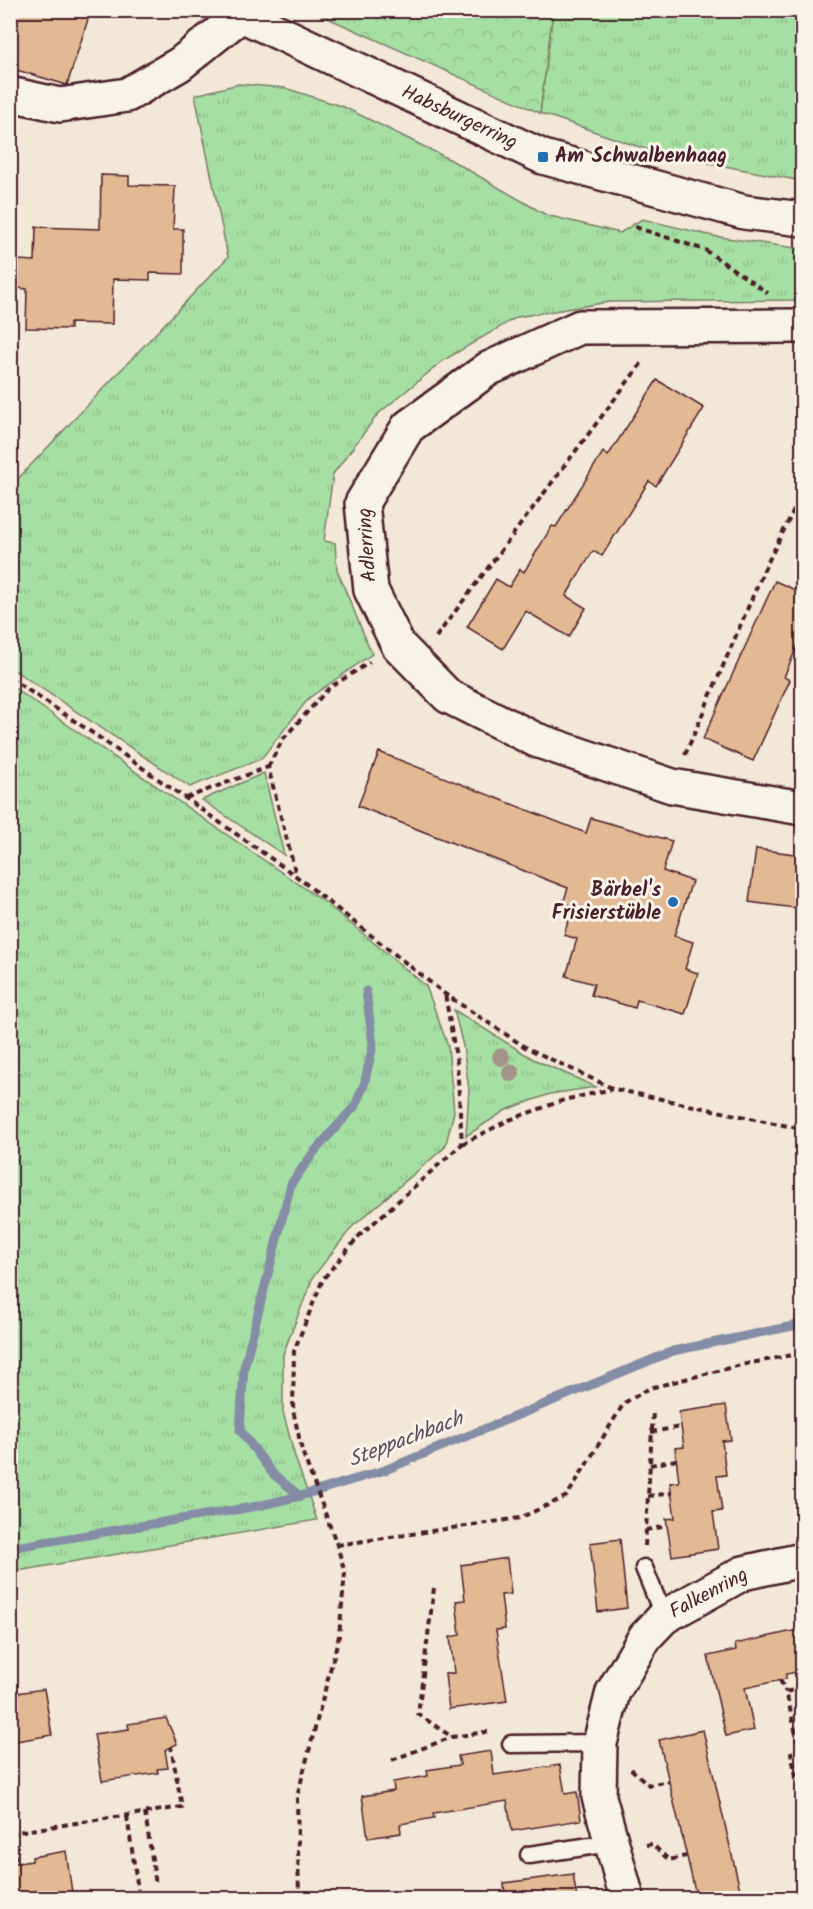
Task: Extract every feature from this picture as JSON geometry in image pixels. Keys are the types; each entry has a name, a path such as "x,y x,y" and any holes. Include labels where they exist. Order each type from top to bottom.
{"street":[{"path":"10,94 60,105 127,95 180,64 236,13"},
{"name":"Habsburgerring","path":"236,13 543,158 744,212 802,219"},
{"name":"Adlerring","path":"802,326 580,327 488,369 408,427 362,503 371,590 407,654 448,696 536,740 672,786 802,808"},
{"name":"Falkenring","path":"627,1899 599,1797 600,1743 613,1692 645,1636 664,1617 743,1573 802,1560"}],"lane":[{"path":"644,1568 664,1617"},
{"path":"511,1744 600,1743"},
{"path":"529,1855 611,1843"}],"path":[{"path":"635,227 705,250 771,296"},
{"path":"186,798 268,767 283,739 329,688 407,654 670,326"},
{"path":"672,786 764,570 802,494"},
{"path":"10,678 296,876 445,994 525,1047 614,1089 802,1129"},
{"path":"268,767 296,876"},
{"path":"445,994 457,1063 462,1144"},
{"path":"299,1899 297,1797 339,1636 345,1573 302,1451 293,1410 294,1351 323,1279 359,1236 462,1144 508,1120 564,1100 614,1089"},
{"path":"337,1545 520,1518 567,1496 624,1403 632,1398 650,1388 741,1365 802,1353"},
{"path":"644,1568 653,1413"},
{"path":"651,1432 681,1427"},
{"path":"650,1465 676,1460"},
{"path":"648,1496 672,1493"},
{"path":"646,1530 667,1527"},
{"path":"434,1588 418,1714 452,1737"},
{"path":"780,1680 786,1692 800,1751 792,1753 802,1803"},
{"path":"786,1692 802,1688"},
{"path":"392,1760 452,1737 503,1729 511,1744"},
{"path":"16,1863 11,1833 182,1807 171,1747"},
{"path":"795,1771 802,1769"},
{"path":"145,1813 156,1885"},
{"path":"127,1816 138,1890"}],"green space":[{"path":"312,11 553,11 540,113"},
{"path":"553,11 802,11 802,181 657,153 540,113"},
{"path":"239,84 285,88 344,107 451,160 546,215 620,233 642,219 713,236 802,249 802,300 609,302 517,317 444,360 378,414 333,474 324,541 335,543 337,570 372,654 309,698 261,759 190,787 11,668 11,486 228,257 195,95"},
{"path":"11,686 326,903 426,986 448,1046 454,1112 445,1147 352,1227 313,1277 283,1354 283,1412 295,1457 317,1520 11,1572"},
{"path":"264,773 284,855 202,800"},
{"path":"454,1010 533,1059 596,1087 550,1094 506,1110 466,1136 469,1090 463,1046"}],"building":[{"path":"10,10 91,10 67,85 10,68"},
{"path":"101,175 129,176 129,185 175,186 173,229 183,229 183,274 150,273 150,280 113,279 112,324 70,323 70,329 26,328 27,289 18,288 18,260 35,261 36,227 100,229"},
{"path":"657,380 704,408 656,486 649,481 602,556 593,551 566,596 586,608 569,637 526,611 503,649 467,627 496,579 509,587 520,569 524,572 552,526 556,527 603,452 608,456"},
{"path":"775,581 802,593 802,635 784,677 790,680 753,761 703,739"},
{"path":"379,752 586,833 591,818 672,841 663,871 692,881 674,936 693,942 685,969 698,973 685,1014 637,1000 635,1008 591,995 594,984 566,976 577,939 564,935 573,906 563,903 568,888 358,806"},
{"path":"756,849 802,855 802,909 749,902"},
{"path":"726,1405 731,1440 722,1441 726,1475 717,1476 722,1511 713,1512 718,1549 672,1556 666,1519 675,1518 670,1483 679,1482 675,1448 684,1447 679,1412"},
{"path":"620,1539 627,1608 598,1612 590,1543"},
{"path":"507,1558 511,1594 501,1595 505,1629 496,1630 507,1701 449,1709 445,1674 454,1673 450,1637 460,1635 456,1601 465,1600 461,1565"},
{"path":"802,1629 802,1671 786,1674 786,1679 745,1688 754,1730 726,1736 708,1656 736,1650 735,1644"},
{"path":"44,1689 52,1735 10,1742 10,1694"},
{"path":"166,1718 177,1744 165,1750 168,1768 157,1769 158,1773 102,1781 94,1734 129,1729 128,1724"},
{"path":"703,1730 741,1894 721,1899 697,1899 659,1740"},
{"path":"491,1751 494,1775 560,1765 565,1794 577,1792 581,1820 512,1831 507,1801 433,1813 434,1818 400,1824 401,1833 368,1838 362,1796 394,1791 393,1782 428,1776 427,1770 460,1765 458,1756"},
{"path":"66,1851 73,1899 10,1899 10,1864 32,1861 32,1857"},
{"path":"573,1874 577,1899 505,1899 504,1883"}],"waterway":[{"path":"300,1496 273,1474 240,1430 244,1368 291,1184 314,1152 355,1106 364,1085 373,1045 366,991"},
{"name":"Steppachbach","path":"10,1548 258,1506 300,1496 385,1470 673,1351 802,1324"}],"place":[{"name":"Am Schwalbenhaag","path":"543,157"},
{"name":"Bärbel's Frisierstüble","path":"673,902"}]}
